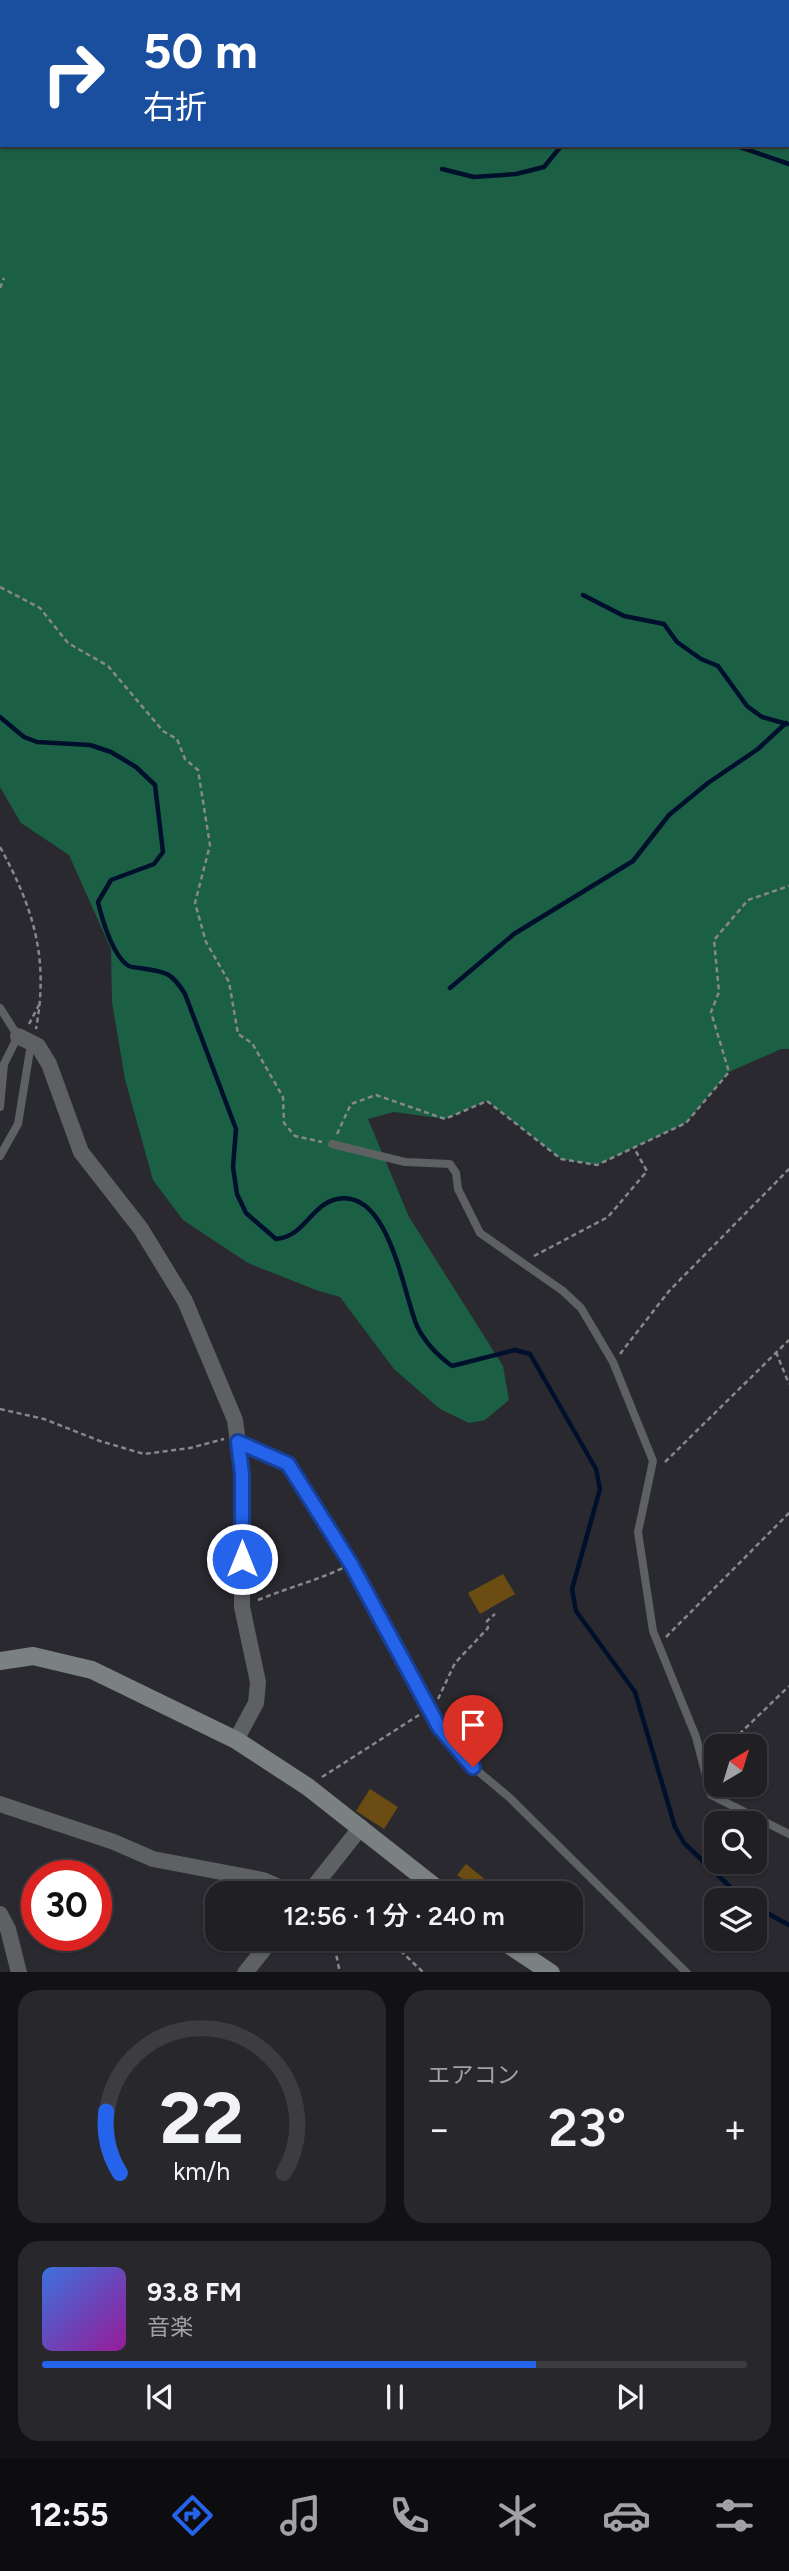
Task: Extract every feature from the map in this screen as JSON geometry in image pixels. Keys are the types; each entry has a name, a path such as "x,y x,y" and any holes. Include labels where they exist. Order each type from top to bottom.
{"street":[{"path":"29,1042 49,1064 81,1153 141,1229 185,1301 235,1420 242,1474 242,1606 258,1682 256,1703 236,1740"},
{"path":"0,1661 33,1656 92,1670 236,1740 308,1787 428,1881"},
{"path":"0,1804 114,1842 153,1859 265,1881"},
{"path":"318,1881 361,1827"},
{"path":"0,1914 8,1929 19,1972"},
{"path":"245,1972 262,1951"},
{"path":"519,1951 551,1972"}],"lane":[{"path":"0,1008 29,1042 18,1124 0,1156"},
{"path":"0,1107 4,1064 29,1042"},
{"path":"332,1144 405,1162 450,1164 456,1174 458,1189 480,1233 563,1291 581,1308 614,1362 653,1461 638,1531 653,1631 696,1737 711,1795 789,1834"},
{"path":"237,1438 288,1464 351,1564 439,1727 473,1767 510,1798 687,1972"}],"path":[{"path":"0,288 4,278"},
{"path":"0,587 40,608 68,643 108,666 163,731 177,739 185,759 198,770 210,845 195,903 206,942 229,982 238,1034 252,1042 283,1097 284,1123 295,1136 332,1144 351,1104 376,1095 444,1119 487,1101 561,1159 597,1166 686,1123 729,1072 711,1012 719,992 714,940 748,900 789,886"},
{"path":"0,847 18,879 38,934 41,1002 36,1029 29,1042"},
{"path":"29,1042 30,1023 41,1002"},
{"path":"522,1263 598,1223 620,1206 647,1171 634,1148"},
{"path":"614,1362 669,1291 789,1169"},
{"path":"650,1470 663,1464 789,1340"},
{"path":"776,1352 789,1384"},
{"path":"0,1409 44,1419 100,1441 144,1454 237,1438"},
{"path":"659,1645 789,1513"},
{"path":"242,1606 303,1582 312,1583 351,1564"},
{"path":"308,1787 345,1760 430,1708 439,1697 455,1663 488,1628 487,1621 495,1614"},
{"path":"739,1734 789,1686"},
{"path":"336,1951 340,1972"},
{"path":"401,1951 424,1972"}],"green space":[{"path":"0,147 789,147 789,1049 781,1049 729,1072 686,1123 597,1165 561,1159 487,1101 445,1119 394,1112 368,1119 409,1217 503,1366 509,1400 485,1420 469,1423 440,1409 394,1369 340,1297 248,1263 183,1220 153,1180 125,1079 112,1002 111,949 69,855 21,823 0,787"}],"building":[{"path":"503,1574 515,1594 480,1614 468,1593"},
{"path":"370,1789 398,1807 384,1829 356,1811"},
{"path":"466,1864 487,1881 465,1881 457,1875"}],"waterway":[{"path":"442,169 474,177 516,174 544,167 560,147"},
{"path":"740,147 789,164"},
{"path":"583,595 624,616 664,624 677,642 701,659 718,666 747,706 762,717 787,724"},
{"path":"0,717 24,737 37,742 90,745 111,752 136,767 155,785 163,852 154,864 111,880 98,902 109,937 123,961 130,966 167,974 185,994 236,1129 233,1167 237,1194 246,1213 276,1239 294,1232 328,1202 337,1199 355,1200 369,1210 381,1226 399,1268 417,1326 441,1358 452,1366 515,1350 530,1354 596,1469 600,1489 572,1589 576,1611 635,1692 675,1827 684,1843 731,1888"},
{"path":"450,988 514,934 633,861 669,815 708,783 758,749 786,723"},
{"path":"767,1913 789,1925"}],"route":[{"path":"242,1559 242,1474 238,1442 288,1464 351,1564 439,1727 473,1767"}]}
